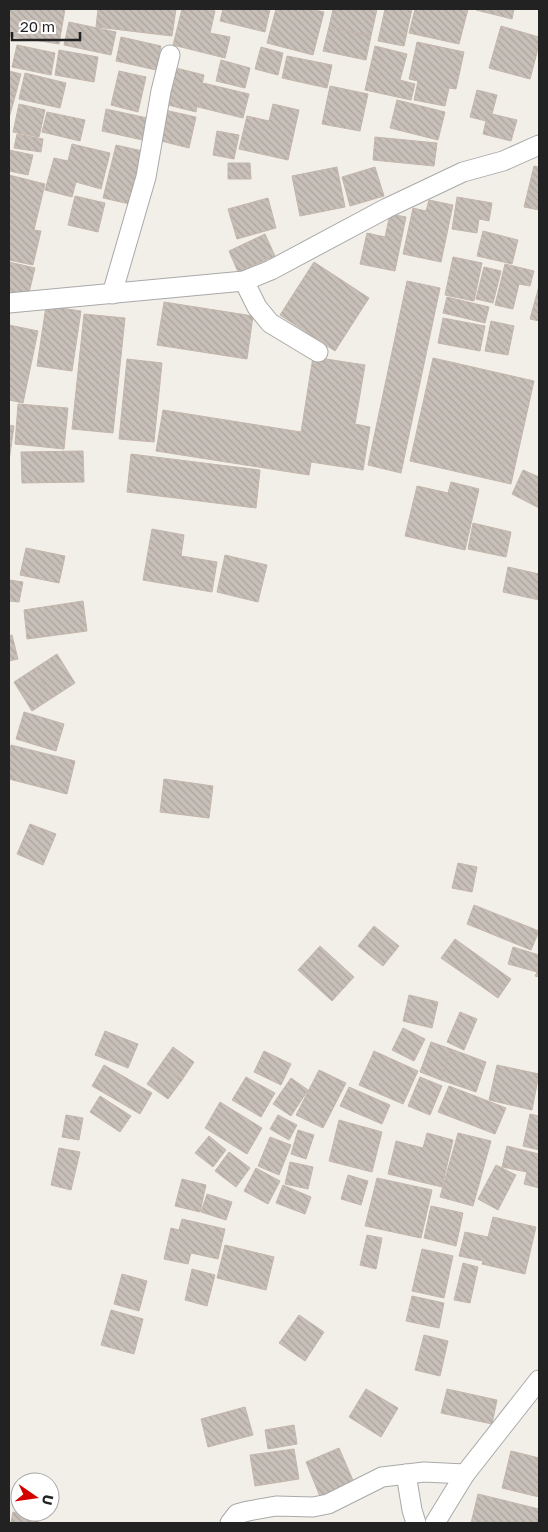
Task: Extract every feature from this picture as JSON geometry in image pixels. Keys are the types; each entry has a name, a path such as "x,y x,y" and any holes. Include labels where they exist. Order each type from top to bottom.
{"street":[{"path":"112,294 146,177 160,91 170,55"},
{"path":"9,303 244,281 271,270 387,208 463,172 503,161 539,145"},
{"path":"244,281 257,307 270,323 318,352"},
{"path":"435,1523 465,1474 539,1380"},
{"path":"230,1523 237,1514 248,1510 276,1506 313,1508 328,1504 382,1477 424,1472 465,1474"},
{"path":"406,1474 416,1523"}],"building":[{"path":"9,9 65,9 59,44 9,36"},
{"path":"98,9 176,9 172,36 96,27"},
{"path":"182,9 207,9 215,11 210,33 230,37 225,58 173,45"},
{"path":"223,9 270,9 265,32 220,21"},
{"path":"276,9 310,9 324,12 313,55 267,43"},
{"path":"333,9 377,9 371,36 329,27"},
{"path":"385,9 412,9 404,46 378,41"},
{"path":"415,9 468,9 459,44 409,33"},
{"path":"477,9 514,9 512,19"},
{"path":"69,22 116,32 111,55 64,45"},
{"path":"501,26 539,37 539,45 530,79 489,68"},
{"path":"329,27 371,36 366,60 323,51"},
{"path":"121,37 161,46 156,70 116,61"},
{"path":"417,42 464,52 456,89 449,88 445,106 414,100 418,81 409,79"},
{"path":"17,45 55,53 51,75 12,67"},
{"path":"375,46 407,54 400,80 415,84 411,100 365,90"},
{"path":"261,47 283,53 278,75 255,69"},
{"path":"59,50 98,57 94,82 55,75"},
{"path":"287,56 332,65 327,88 282,78"},
{"path":"221,60 250,68 245,88 216,81"},
{"path":"172,67 204,75 196,112 164,104"},
{"path":"9,71 21,74 16,93 9,91"},
{"path":"119,71 146,77 138,112 111,105"},
{"path":"25,73 66,83 60,108 19,99"},
{"path":"203,83 249,94 243,118 198,107"},
{"path":"330,86 368,94 360,131 322,124"},
{"path":"477,90 497,95 492,114 517,120 511,141 483,134 486,121 470,117"},
{"path":"9,91 16,93 9,118"},
{"path":"397,100 445,112 438,140 390,128"},
{"path":"19,104 45,110 39,137 13,132"},
{"path":"273,104 299,110 288,160 239,149 247,116 269,121"},
{"path":"106,109 152,119 147,141 102,131"},
{"path":"160,109 196,117 189,148 153,139"},
{"path":"47,112 85,120 80,141 42,132"},
{"path":"217,131 239,135 234,159 213,155"},
{"path":"17,134 43,139 41,152 14,148"},
{"path":"375,137 437,143 434,166 373,160"},
{"path":"72,144 110,153 101,189 76,182 72,197 45,190 54,158 68,161"},
{"path":"116,145 147,152 134,205 103,198"},
{"path":"9,150 33,155 28,175 9,171"},
{"path":"228,163 250,163 251,179 228,179"},
{"path":"534,166 539,167 539,210 524,207"},
{"path":"337,167 345,207 300,216 292,176"},
{"path":"375,167 384,196 350,206 342,177"},
{"path":"9,175 45,184 34,230 41,231 33,265 9,260"},
{"path":"75,196 105,203 98,232 68,225"},
{"path":"457,197 492,203 489,221 479,219 477,233 452,229"},
{"path":"268,198 276,228 237,239 228,209"},
{"path":"429,200 453,205 441,262 403,254 413,208 426,211"},
{"path":"390,214 406,217 395,271 360,264 367,233 385,237"},
{"path":"483,231 518,240 512,264 477,256"},
{"path":"265,234 275,256 238,272 229,251"},
{"path":"453,257 482,263 474,301 445,295"},
{"path":"9,262 35,268 27,301 9,296"},
{"path":"314,262 369,298 335,351 280,315"},
{"path":"505,264 534,271 530,286 519,284 513,309 495,305"},
{"path":"484,267 501,271 493,303 476,299"},
{"path":"407,281 440,288 401,473 368,465"},
{"path":"539,286 539,321 530,319"},
{"path":"447,297 489,307 485,323 443,313"},
{"path":"164,302 253,316 247,359 157,345"},
{"path":"46,306 81,311 72,371 37,366"},
{"path":"84,314 125,318 113,433 72,429"},
{"path":"443,318 485,326 480,351 438,343"},
{"path":"491,321 514,326 508,355 485,351"},
{"path":"9,325 38,331 23,403 9,400"},
{"path":"313,357 365,365 355,424 370,427 363,470 311,462 309,475 156,451 163,410 301,432"},
{"path":"433,358 534,381 511,484 410,461"},
{"path":"127,359 162,363 154,442 119,439"},
{"path":"18,404 68,408 64,449 15,444"},
{"path":"9,425 14,426 9,461"},
{"path":"83,451 84,482 22,483 21,452"},
{"path":"131,454 260,470 256,508 127,492"},
{"path":"523,470 539,477 539,508 512,494"},
{"path":"451,482 479,489 465,550 405,536 417,486 448,493"},
{"path":"473,523 511,532 506,557 468,549"},
{"path":"152,529 184,535 181,556 217,562 212,592 143,580"},
{"path":"26,548 65,556 59,583 20,575"},
{"path":"225,555 267,565 258,602 217,592"},
{"path":"508,567 539,574 539,600 503,592"},
{"path":"9,580 23,582 19,602 9,601"},
{"path":"83,601 87,631 27,639 24,610"},
{"path":"12,635 18,659 9,661 9,636"},
{"path":"57,654 75,683 52,698 34,669"},
{"path":"34,669 52,698 32,711 14,682"},
{"path":"24,712 64,724 56,751 16,739"},
{"path":"11,745 75,761 67,794 9,779"},
{"path":"164,779 213,786 209,818 160,812"},
{"path":"30,824 56,834 43,865 17,854"},
{"path":"458,863 477,867 472,892 452,888"},
{"path":"474,905 539,931 531,950 467,924"},
{"path":"374,926 399,946 383,966 358,946"},
{"path":"455,939 511,979 498,998 441,958"},
{"path":"320,946 354,977 332,1001 298,970"},
{"path":"513,947 539,955 539,977 535,976 537,972 508,964"},
{"path":"409,995 438,1002 432,1028 403,1021"},
{"path":"460,1012 477,1019 464,1050 447,1042"},
{"path":"403,1028 425,1039 414,1061 392,1050"},
{"path":"105,1031 138,1044 128,1068 95,1055"},
{"path":"431,1042 451,1049 441,1080 420,1072"},
{"path":"173,1047 194,1062 182,1080 161,1064"},
{"path":"451,1049 486,1062 476,1092 441,1080"},
{"path":"264,1051 291,1064 281,1085 254,1072"},
{"path":"374,1051 418,1071 403,1104 359,1085"},
{"path":"161,1064 182,1080 168,1099 147,1084"},
{"path":"104,1065 152,1093 140,1114 92,1086"},
{"path":"497,1065 539,1074 532,1110 489,1100"},
{"path":"319,1070 346,1083 323,1128 296,1115"},
{"path":"246,1077 275,1093 261,1117 232,1100"},
{"path":"420,1077 442,1086 430,1115 408,1106"},
{"path":"291,1078 308,1090 291,1116 273,1104"},
{"path":"449,1086 506,1108 495,1134 438,1112"},
{"path":"349,1087 390,1105 382,1124 340,1106"},
{"path":"100,1096 131,1116 120,1132 90,1112"},
{"path":"220,1102 262,1128 247,1154 205,1128"},
{"path":"530,1114 539,1116 539,1150 523,1146"},
{"path":"66,1115 83,1118 79,1140 62,1137"},
{"path":"278,1115 297,1125 289,1140 270,1129"},
{"path":"339,1120 382,1132 372,1172 329,1161"},
{"path":"298,1130 314,1135 306,1159 291,1154"},
{"path":"427,1133 453,1140 442,1187 388,1174 396,1141 423,1148"},
{"path":"458,1133 491,1141 473,1206 440,1197"},
{"path":"209,1136 226,1150 213,1167 195,1153"},
{"path":"270,1137 291,1145 279,1175 258,1166"},
{"path":"507,1146 539,1154 539,1188 524,1184 527,1172 502,1167"},
{"path":"59,1148 80,1152 71,1190 51,1185"},
{"path":"229,1152 250,1168 236,1187 215,1171"},
{"path":"290,1162 313,1167 308,1189 285,1184"},
{"path":"496,1165 516,1175 498,1210 478,1199"},
{"path":"256,1168 280,1181 268,1204 244,1191"},
{"path":"348,1175 368,1181 361,1205 341,1199"},
{"path":"377,1178 432,1190 421,1238 365,1226"},
{"path":"182,1179 206,1185 200,1212 175,1206"},
{"path":"283,1185 311,1197 305,1214 276,1203"},
{"path":"207,1194 232,1202 226,1220 201,1212"},
{"path":"431,1206 463,1213 456,1246 424,1238"},
{"path":"493,1217 536,1227 525,1274 482,1264 483,1261 459,1256 465,1232 488,1237"},
{"path":"182,1219 225,1229 218,1259 191,1253 188,1264 164,1259 171,1228 179,1230"},
{"path":"367,1235 382,1238 376,1269 360,1265"},
{"path":"225,1245 274,1257 266,1290 217,1278"},
{"path":"422,1249 453,1256 444,1298 412,1291"},
{"path":"463,1263 478,1267 470,1303 454,1300"},
{"path":"192,1269 215,1275 207,1306 185,1300"},
{"path":"122,1274 147,1281 139,1311 114,1304"},
{"path":"412,1296 444,1303 439,1328 406,1321"},
{"path":"111,1310 143,1319 134,1354 101,1345"},
{"path":"299,1315 324,1332 305,1361 279,1343"},
{"path":"424,1335 448,1341 440,1376 415,1370"},
{"path":"366,1389 398,1408 381,1437 349,1417"},
{"path":"447,1389 497,1400 492,1424 441,1413"},
{"path":"245,1407 253,1435 208,1447 201,1419"},
{"path":"294,1425 297,1444 268,1449 265,1430"},
{"path":"339,1448 355,1485 321,1499 306,1462"},
{"path":"294,1449 299,1479 255,1486 250,1455"},
{"path":"511,1451 539,1458 539,1497 502,1488"},
{"path":"478,1494 539,1509 539,1523 471,1523"},
{"path":"11,1522 38,1522 38,1523"}]}
